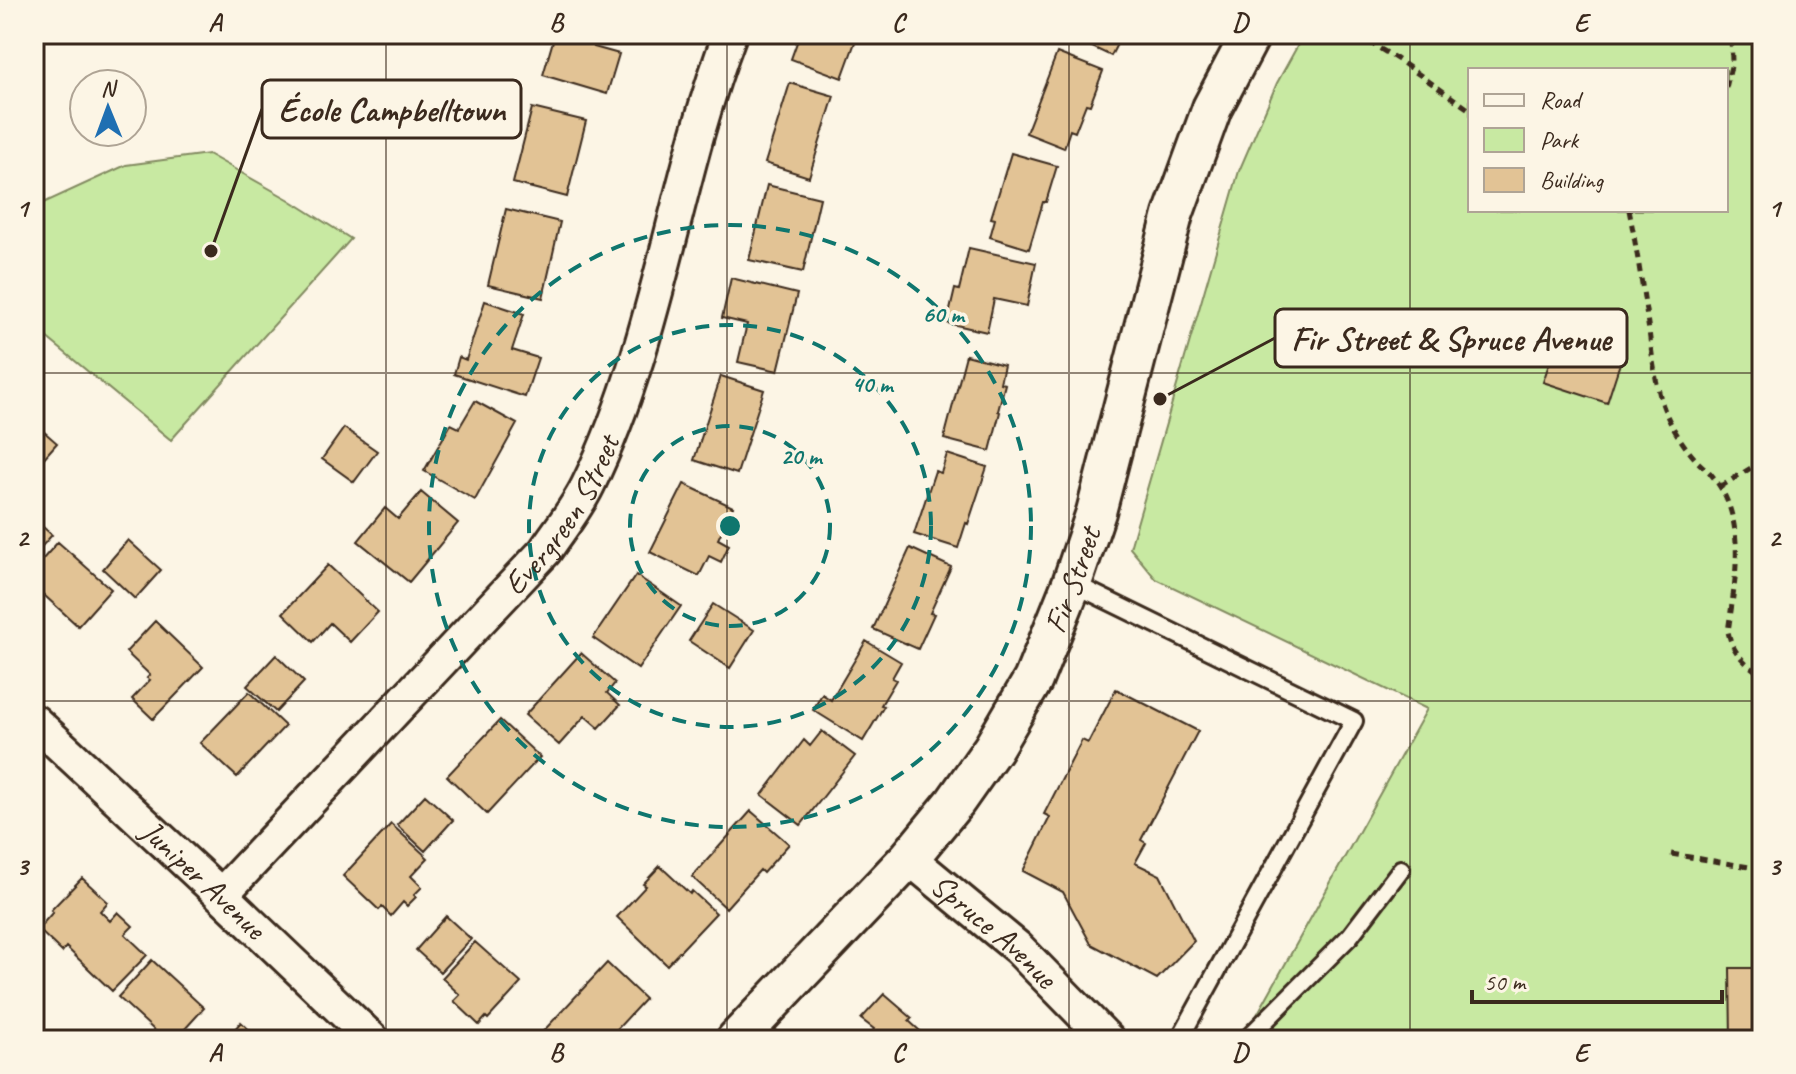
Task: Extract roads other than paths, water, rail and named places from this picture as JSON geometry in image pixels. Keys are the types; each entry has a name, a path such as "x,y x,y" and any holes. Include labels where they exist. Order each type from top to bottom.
{"street":[{"name":"Evergreen Street","path":"221,895 545,551 587,488 618,418 641,348 713,79 730,34"},
{"name":"Fir Street","path":"736,1040 909,858 955,802 993,748 1033,680 1072,583 1096,512 1173,215 1212,108 1251,34"},
{"name":"Juniper Avenue","path":"34,721 373,1040"},
{"name":"Spruce Avenue","path":"909,858 1018,948 1108,1040"}],"lane":[{"path":"1072,583 1354,721 1179,1040"},
{"path":"1246,1040 1350,936 1401,869"}],"place":[{"name":"École Campbelltown","path":"211,251"},
{"name":"Fir Street & Spruce Avenue","path":"1160,399"}]}
